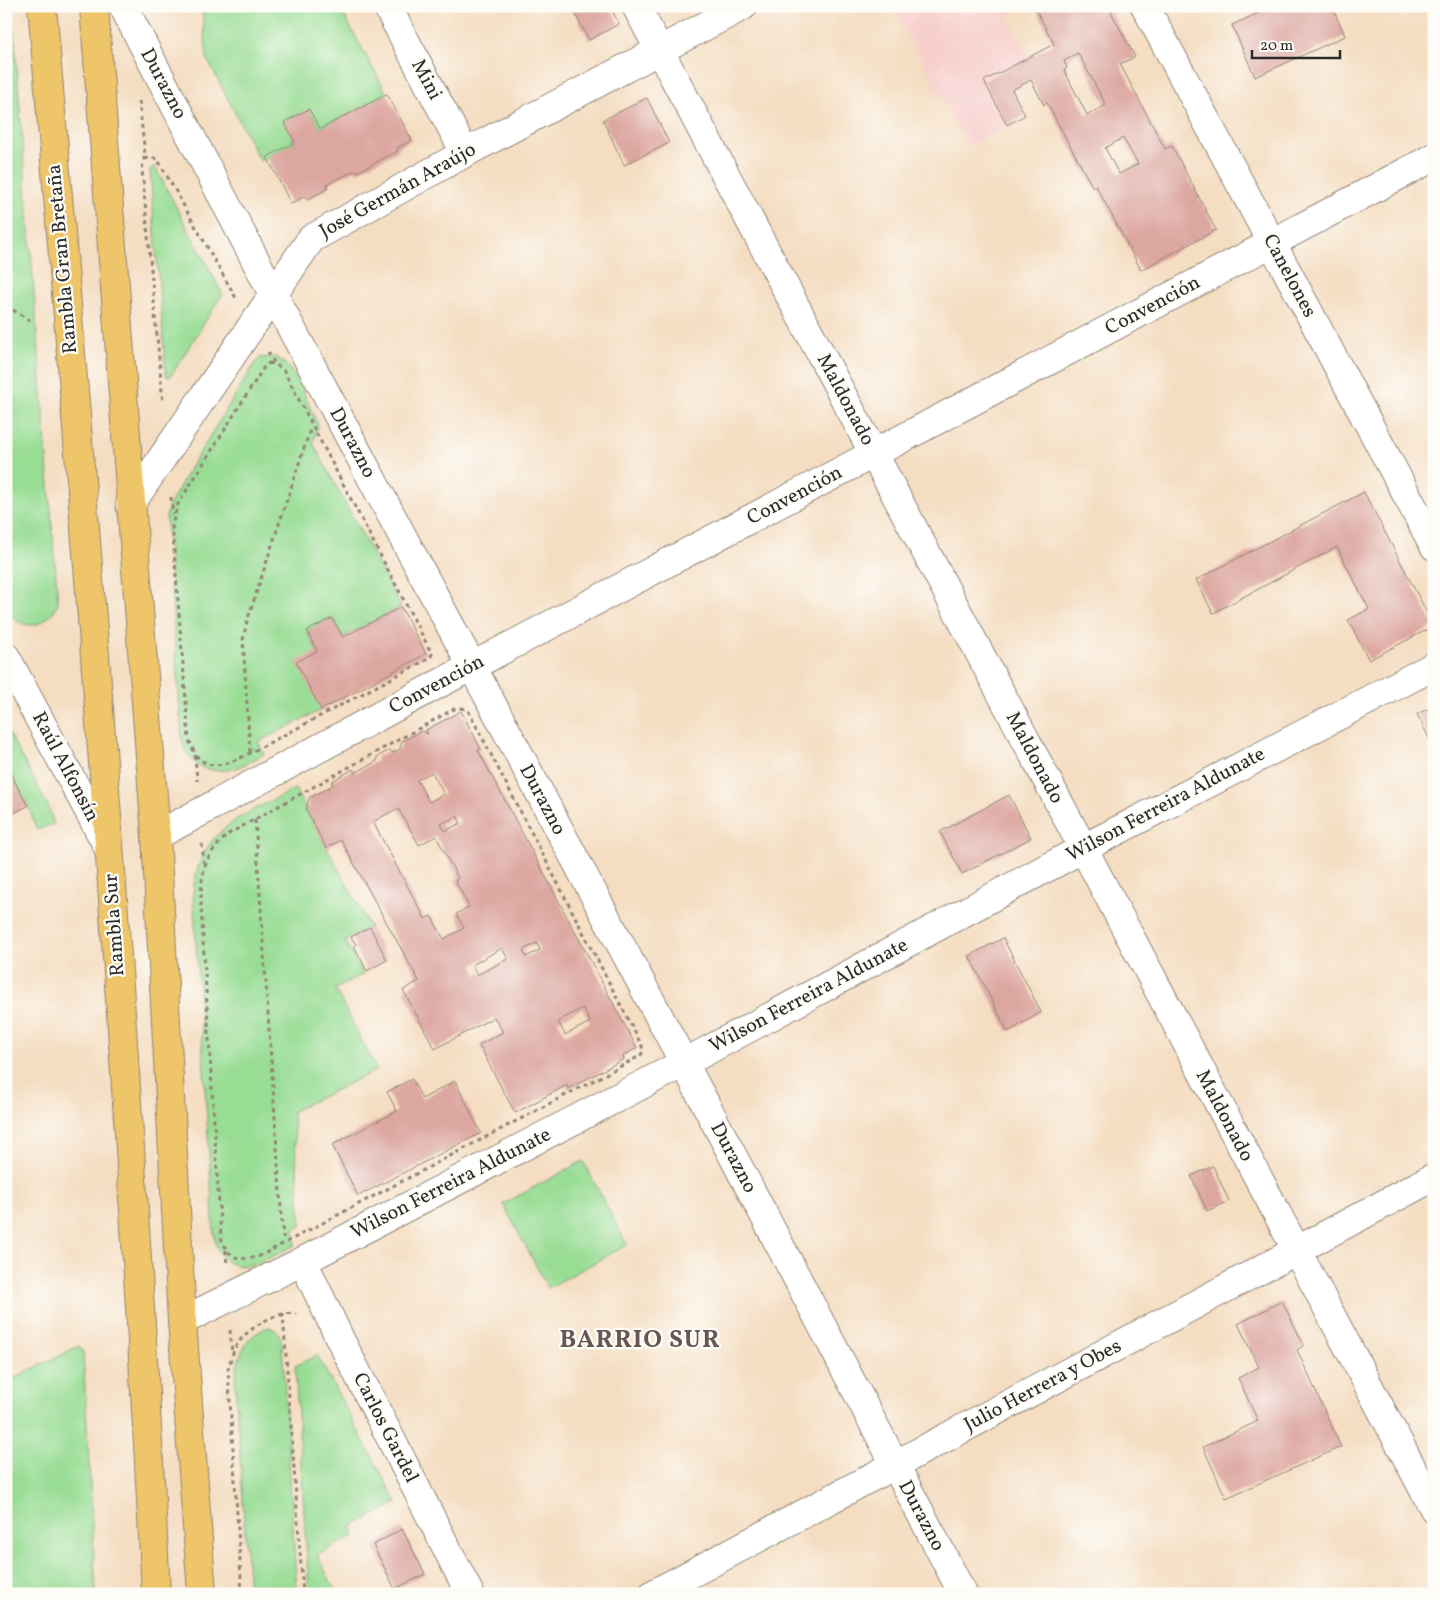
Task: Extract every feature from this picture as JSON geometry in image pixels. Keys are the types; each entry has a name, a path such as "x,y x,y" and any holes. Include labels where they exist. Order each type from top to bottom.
{"main road":[{"name":"Rambla Gran Bretaña","path":"42,6 83,512"},
{"path":"94,6 156,836 182,1322 202,1594"},
{"name":"Rambla Sur","path":"83,512 143,1339 156,1594"}],"street":[{"name":"Durazno","path":"122,6 273,294 684,1063 894,1466 963,1594"},
{"name":"Mini","path":"387,6 465,153"},
{"name":"Maldonado","path":"636,6 1434,1510"},
{"name":"José Germán Araújo","path":"130,505 310,239 465,153 743,6"},
{"name":"Canelones","path":"1145,6 1434,546"},
{"name":"Convención","path":"156,836 471,666 1434,157"},
{"name":"Raúl Alfonsín","path":"6,657 109,850"},
{"name":"Wilson Ferreira Aldunate","path":"182,1322 293,1252 684,1063 1082,849 1434,666"},
{"name":"Julio Herrera y Obes","path":"653,1594 1434,1177"},
{"name":"Carlos Gardel","path":"293,1252 340,1339 470,1594"}],"path":[{"path":"6,73 11,75"},
{"path":"138,97 145,159 142,169 163,406"},
{"path":"145,159 152,157 158,160 275,364 284,371 432,650 430,658 250,754 220,764 201,760 189,740 171,492"},
{"path":"6,306 33,322"},
{"path":"173,517 178,504 264,366 275,364"},
{"path":"250,754 243,640 247,621 312,426"},
{"path":"454,709 466,709 633,1028 643,1052 640,1056 293,1252 243,1260 238,1259 226,1249 221,1238 201,906 204,866 220,841 230,833 454,709"},
{"path":"255,820 293,1252"},
{"path":"242,1594 228,1369 237,1344 247,1333 272,1317 283,1313 297,1314 302,1319"},
{"path":"283,1313 303,1594"}],"shaded area":[{"path":"893,6 1023,6 1007,16 1029,57 985,81 1007,125 968,146"}],"green space":[{"path":"6,6 12,6 58,603 50,616 31,625 18,621 11,615 6,605"},
{"path":"202,6 339,6 387,94 320,129 309,109 284,122 295,142 260,161 207,59"},
{"path":"155,167 222,293 170,377 166,376 150,170"},
{"path":"275,357 289,368 300,386 318,425 313,443 401,607 343,637 332,618 307,631 317,651 321,710 258,742 264,754 250,762 237,768 224,770 207,769 197,765 191,759 182,741 166,516 170,504 190,468 256,362 260,358"},
{"path":"6,728 48,806 54,824 37,830 28,806 6,765"},
{"path":"295,789 370,927 345,941 363,974 335,989 377,1070 293,1111 301,1226 294,1229 295,1245 259,1262 235,1265 226,1261 219,1251 214,1234 193,893 197,871 204,853 214,838 241,816"},
{"path":"583,1161 627,1245 548,1288 503,1204"},
{"path":"269,1327 278,1333 282,1344 297,1594 249,1594 235,1381 243,1348 253,1336"},
{"path":"79,1346 83,1352 96,1594 9,1594 6,1586 6,1382"},
{"path":"317,1355 397,1503 351,1527 355,1535 317,1555 337,1594 309,1594 295,1366"}],"building":[{"path":"571,6 610,6 619,24 589,40"},
{"path":"1034,6 1108,6 1135,57 1120,64 1165,149 1172,146 1216,230 1141,270 1096,186 1093,188 1047,103 1044,105 1031,80 1012,90 1025,115 1007,125 984,81 1054,44","holes":["1078,53 1106,105 1087,115 1064,70 1067,68 1064,61","1123,138 1138,164 1119,174 1105,148"]},
{"path":"1274,6 1332,6 1345,36 1255,77 1232,25"},
{"path":"387,94 412,140 397,148 398,151 357,172 356,170 327,184 328,188 307,200 305,196 291,204 267,157 295,142 284,122 309,109 320,129"},
{"path":"647,98 669,143 624,165 603,120"},
{"path":"1364,492 1434,626 1369,660 1348,620 1369,609 1337,547 1213,613 1196,580"},
{"path":"401,607 426,654 321,710 296,662 317,651 307,631 332,618 343,637"},
{"path":"1434,706 1434,748 1417,714"},
{"path":"461,711 481,749 478,750 637,1048 623,1056 624,1059 568,1089 567,1085 515,1113 479,1045 503,1032 494,1017 435,1049 403,990 419,981 341,840 326,848 306,809 309,798 333,785 331,782 353,769 355,773 377,761 377,757 390,750 393,753 400,749 402,741 422,731 428,734 426,730","holes":["432,772 444,794 429,802 417,780","398,808 419,845 436,836 458,878 455,880 469,907 456,914 464,928 444,939 431,916 425,919 373,822","457,816 461,823 445,831 441,824","537,943 540,950 526,957 523,950","502,948 508,959 477,975 472,965","583,1008 590,1022 565,1035 558,1021"]},
{"path":"6,765 28,806 6,817"},
{"path":"1009,795 1031,838 962,874 940,832"},
{"path":"370,927 387,960 367,971 351,937"},
{"path":"1003,938 1041,1012 1008,1032 969,956"},
{"path":"412,1079 422,1099 455,1081 481,1133 358,1196 332,1145 397,1111 387,1092"},
{"path":"1213,1166 1229,1201 1207,1211 1191,1176"},
{"path":"1282,1301 1304,1345 1297,1350 1341,1447 1226,1498 1203,1447 1258,1421 1238,1378 1259,1367 1238,1324"},
{"path":"402,1529 425,1574 395,1589 373,1545"}],"district":[{"name":"BARRIO SUR","path":"640,1340"}]}
